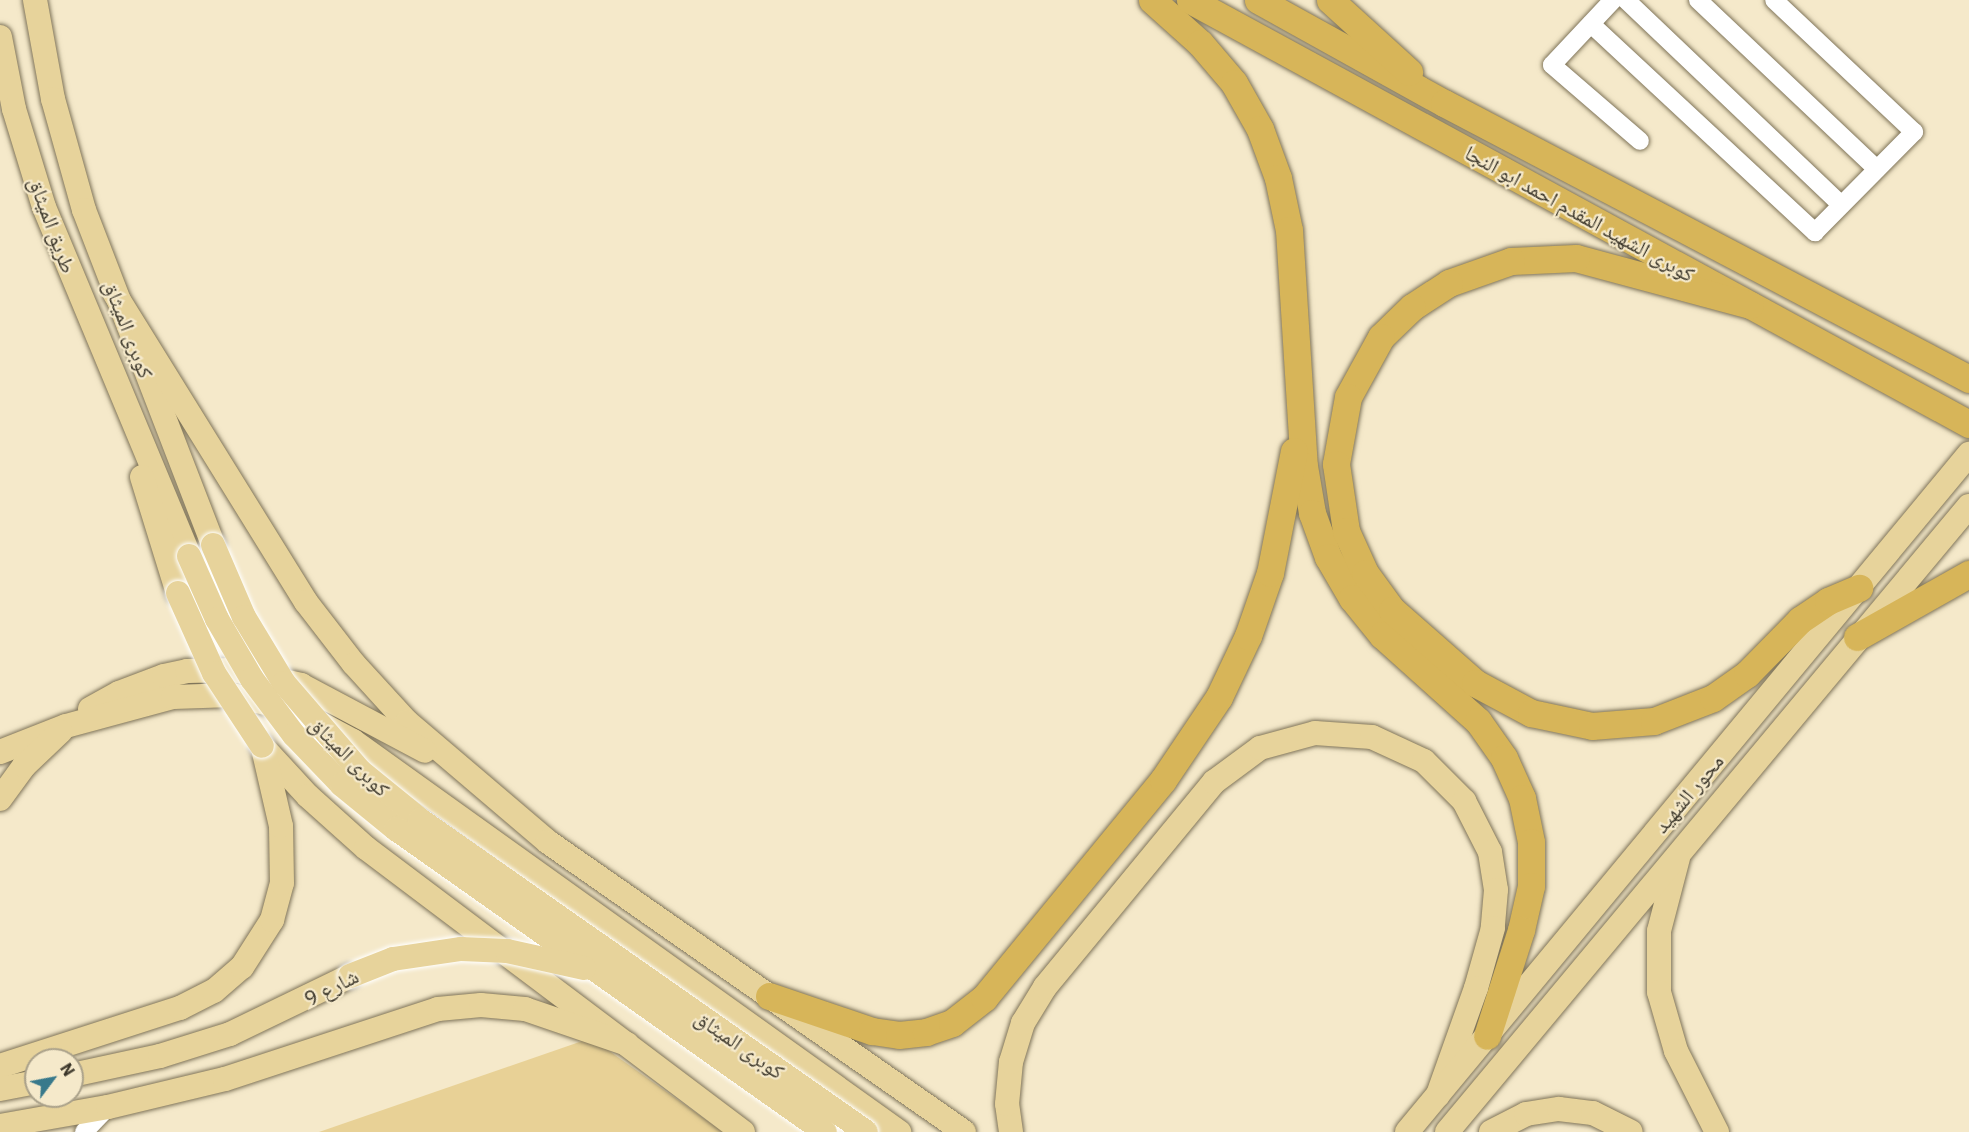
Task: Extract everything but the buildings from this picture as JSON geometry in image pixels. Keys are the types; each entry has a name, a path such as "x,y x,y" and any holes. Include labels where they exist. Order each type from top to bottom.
{"highway":[{"path":"1152,0 1218,62 1248,106 1270,153 1289,230 1300,412 1312,513 1339,578 1382,635 1479,721 1504,758 1522,798 1531,842 1531,886 1521,930 1487,1036"},
{"name":"كوبرى الشهيد المقدم احمد ابو النجا","path":"1190,0 1969,424"},
{"name":"كوبرى الشهيد المقدم احمد ابو النجا","path":"1258,0 1444,103 1969,380"},
{"path":"1330,0 1444,103"},
{"path":"1750,305 1598,262 1554,257 1511,261 1459,278 1412,307 1381,337 1357,376 1342,419 1336,464 1340,509 1355,553 1378,592 1408,626 1475,683 1521,709 1551,719 1592,726 1634,724 1674,715 1730,687 1800,620 1828,601 1859,588"},
{"path":"770,996 872,1030 899,1035 926,1032 952,1023 984,998 1163,780 1219,697 1248,636 1270,573 1300,412"},
{"path":"1857,637 1969,574"}],"main road":[{"name":"طريق الميثاق","path":"36,0 53,99 76,185"},
{"name":"طريق الميثاق","path":"0,37 14,109 44,207 126,407"},
{"name":"كوبرى الميثاق","path":"76,185 115,294 243,617 284,683 360,771 420,820 866,1132"},
{"path":"115,294 329,634 380,694 466,774 548,842 964,1132"},
{"name":"كوبرى الميثاق","path":"126,407 217,620 252,680 317,760 396,829 825,1132"},
{"path":"126,407 144,486 178,593 214,673 262,746 308,796 366,848 743,1132"},
{"name":"محور الشهيد","path":"1407,1132 1969,454"},
{"name":"محور الشهيد","path":"1447,1132 1857,637 1969,506"},
{"path":"0,798 30,760 66,726 119,693 164,676 210,669 245,671 279,678 322,694 466,774"},
{"path":"0,752 66,726 154,701 193,695 253,698 315,718 353,741 899,1132"},
{"path":"1011,1132 1008,1083 1016,1042 1045,987 1221,775 1243,758 1277,741 1315,733 1353,734 1398,747 1439,772 1475,817 1490,852 1496,890 1493,928 1476,988 1438,1095"},
{"path":"0,1066 197,1000 229,980 248,960 272,920 283,865 279,816 262,746"},
{"path":"1681,849 1659,931 1659,992 1676,1051 1717,1132"},
{"name":"شارع 9","path":"84,1072 160,1056 230,1034 350,976 415,954 461,948 507,951 597,971"},
{"path":"0,1126 108,1107 225,1079 396,1020 460,1006 504,1006 547,1014 627,1044"},
{"path":"0,1089 24,1084"},
{"path":"1491,1132 1526,1114 1559,1109 1593,1113 1631,1132"}],"street":[{"path":"1613,0 1552,65 1640,141"},
{"path":"1626,0 1841,205"},
{"path":"1698,0 1878,169"},
{"path":"1591,24 1815,232 1914,132 1774,0"},
{"path":"84,1132 108,1107"}],"shaded area":[{"path":"591,1038 723,1132 319,1132"}]}
